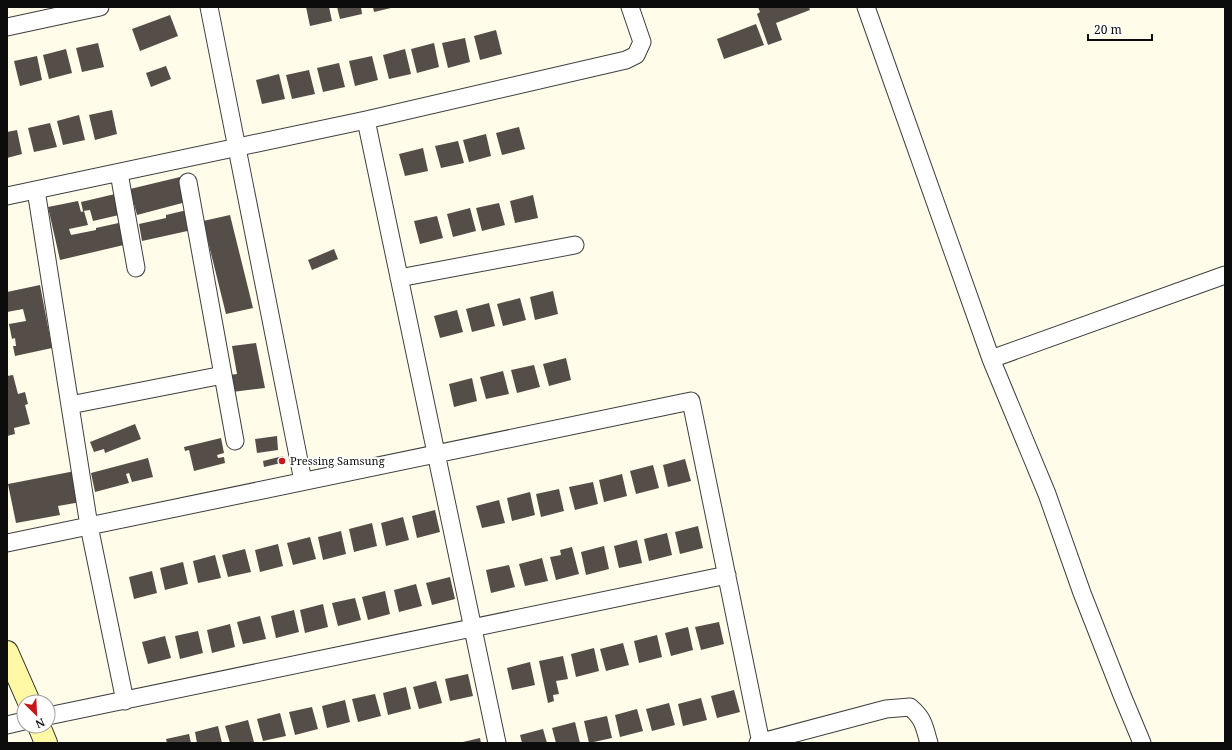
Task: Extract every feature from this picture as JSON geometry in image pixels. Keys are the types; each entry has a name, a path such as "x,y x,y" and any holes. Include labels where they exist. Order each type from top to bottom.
{"street":[{"path":"7,26 100,7"},
{"path":"209,7 303,481"},
{"path":"7,196 366,120 626,60 636,55 642,42 630,7"},
{"path":"866,7 991,359 1047,494 1082,593 1142,743"},
{"path":"366,120 496,743"},
{"path":"119,173 136,268"},
{"path":"188,182 235,441"},
{"path":"36,190 89,526 125,701"},
{"path":"399,278 574,245"},
{"path":"991,359 1225,275"},
{"path":"70,405 223,375"},
{"path":"7,542 691,401 759,743 886,709 910,707 923,720 929,743"},
{"path":"56,714 726,575"},
{"path":"7,652 25,694"}],"building":[{"path":"306,7 329,7 332,21 310,26"},
{"path":"337,7 361,7 362,14 340,19"},
{"path":"373,7 391,7 391,8 374,12"},
{"path":"758,7 809,7 810,10 776,23 782,40 768,45 757,14 760,12"},
{"path":"170,15 178,36 140,51 132,29"},
{"path":"756,24 764,45 724,59 717,39"},
{"path":"496,30 502,54 480,60 474,36"},
{"path":"465,38 470,62 448,68 442,43"},
{"path":"98,43 104,67 82,72 76,48"},
{"path":"434,43 439,67 417,73 411,49"},
{"path":"66,49 72,73 49,79 43,55"},
{"path":"405,49 411,74 389,79 383,55"},
{"path":"37,56 42,80 20,86 14,61"},
{"path":"372,56 378,80 355,86 349,61"},
{"path":"339,63 345,87 323,92 317,68"},
{"path":"166,66 171,79 151,87 146,73"},
{"path":"309,70 315,94 292,99 286,75"},
{"path":"279,74 285,99 262,104 256,80"},
{"path":"112,110 117,134 95,140 89,115"},
{"path":"79,115 85,140 63,145 57,121"},
{"path":"50,123 57,147 34,152 28,128"},
{"path":"519,127 525,149 502,155 496,133"},
{"path":"17,130 22,154 7,158 7,132"},
{"path":"486,134 491,156 469,162 463,140"},
{"path":"458,141 464,163 441,168 435,146"},
{"path":"423,148 428,171 405,176 399,154"},
{"path":"180,177 186,202 137,215 130,189"},
{"path":"115,194 119,215 93,221 90,210 83,211 81,202"},
{"path":"533,195 538,218 515,223 510,201"},
{"path":"78,201 81,212 84,211 88,225 69,229 71,235 96,230 96,228 123,222 128,244 60,260 48,207"},
{"path":"499,203 505,225 482,231 476,208"},
{"path":"470,208 476,231 453,237 447,214"},
{"path":"187,210 192,230 142,241 139,224 166,218 166,215"},
{"path":"230,215 253,308 226,314 203,221"},
{"path":"437,216 443,238 420,244 414,221"},
{"path":"334,249 338,259 312,270 308,260"},
{"path":"40,285 52,348 15,356 13,346 16,346 15,338 12,339 9,324 26,321 23,309 7,312 7,292"},
{"path":"553,291 558,314 535,320 530,297"},
{"path":"520,298 526,320 503,326 497,304"},
{"path":"489,303 495,326 472,332 466,309"},
{"path":"457,310 463,332 440,338 434,316"},
{"path":"256,343 265,388 232,392 229,375 237,374 232,346"},
{"path":"566,358 571,380 549,386 543,364"},
{"path":"534,365 540,387 517,393 511,370"},
{"path":"503,371 509,394 486,399 480,377"},
{"path":"13,375 18,394 25,392 28,404 25,405 30,424 14,428 15,434 7,436 7,376"},
{"path":"472,378 477,401 454,407 449,384"},
{"path":"135,424 141,439 105,453 104,449 94,452 90,442"},
{"path":"277,436 278,450 257,453 255,439"},
{"path":"221,438 224,453 217,455 218,458 224,457 225,463 194,471 189,450 185,451 184,447"},
{"path":"283,456 285,462 264,467 263,461"},
{"path":"148,458 153,477 132,482 129,473 126,474 129,483 95,492 91,473"},
{"path":"685,459 691,481 668,487 663,465"},
{"path":"653,465 659,488 636,494 630,471"},
{"path":"75,471 81,502 58,506 60,515 16,523 8,484"},
{"path":"622,474 627,496 604,502 599,480"},
{"path":"593,482 598,504 575,510 569,487"},
{"path":"559,489 564,511 541,517 536,494"},
{"path":"530,492 535,515 512,521 507,498"},
{"path":"499,500 505,523 482,528 476,506"},
{"path":"435,510 440,532 417,538 412,516"},
{"path":"403,517 409,540 386,546 381,523"},
{"path":"372,523 377,546 354,552 349,529"},
{"path":"698,526 703,548 680,554 675,532"},
{"path":"341,531 346,554 323,560 318,537"},
{"path":"667,533 672,555 649,561 644,539"},
{"path":"310,537 316,559 293,565 287,543"},
{"path":"637,540 642,563 619,568 614,546"},
{"path":"278,544 283,566 260,572 255,550"},
{"path":"604,546 609,569 586,575 581,552"},
{"path":"572,547 579,574 556,580 550,557 561,555 560,550"},
{"path":"245,549 251,572 228,577 222,555"},
{"path":"215,555 221,578 198,583 193,561"},
{"path":"542,558 548,581 525,586 519,564"},
{"path":"183,562 188,584 165,590 160,568"},
{"path":"509,565 515,587 491,593 486,570"},
{"path":"152,571 157,593 134,599 129,577"},
{"path":"450,577 455,599 432,605 426,583"},
{"path":"416,584 422,606 399,612 394,590"},
{"path":"385,591 390,614 368,620 362,597"},
{"path":"355,598 361,620 338,626 332,603"},
{"path":"323,604 328,627 305,633 300,610"},
{"path":"294,610 299,632 276,638 271,616"},
{"path":"260,616 266,639 243,644 237,622"},
{"path":"719,622 724,644 701,650 695,627"},
{"path":"230,624 235,647 212,653 207,630"},
{"path":"688,627 693,650 671,656 665,633"},
{"path":"198,631 203,653 180,659 175,636"},
{"path":"657,635 662,657 639,663 634,641"},
{"path":"165,636 171,658 148,664 142,642"},
{"path":"623,643 629,665 606,671 600,649"},
{"path":"594,648 599,671 576,677 571,654"},
{"path":"563,656 568,679 556,681 559,694 553,695 554,701 548,703 539,661"},
{"path":"530,662 535,685 512,690 507,668"},
{"path":"468,674 473,696 450,701 445,679"},
{"path":"436,681 442,703 419,709 413,687"},
{"path":"406,687 411,709 388,715 383,693"},
{"path":"734,690 740,712 717,718 711,696"},
{"path":"375,694 381,716 358,722 352,699"},
{"path":"701,698 707,720 683,726 678,704"},
{"path":"345,700 350,722 327,728 322,706"},
{"path":"669,703 675,725 652,731 646,709"},
{"path":"312,707 318,729 295,735 289,712"},
{"path":"637,709 643,731 620,737 615,715"},
{"path":"280,713 286,736 263,741 257,719"},
{"path":"607,716 612,738 589,743 584,721"},
{"path":"248,720 254,742 230,743 225,726"},
{"path":"575,722 580,743 556,743 552,728"},
{"path":"218,726 222,743 197,743 195,732"},
{"path":"543,729 547,743 522,743 520,735"},
{"path":"189,734 191,743 167,743 166,739"},
{"path":"480,738 481,743 463,743 463,742"}],"place":[{"name":"Pressing Samsung","path":"282,461"}]}
